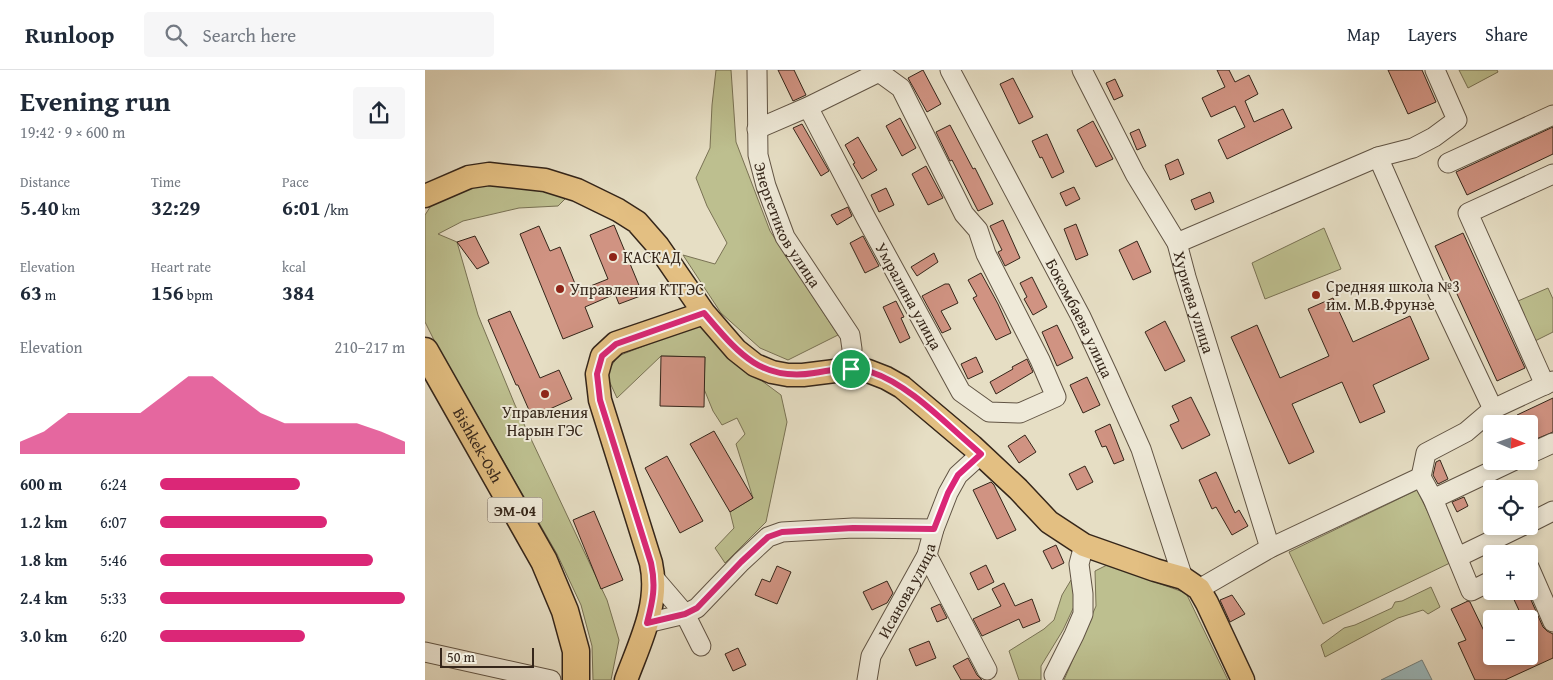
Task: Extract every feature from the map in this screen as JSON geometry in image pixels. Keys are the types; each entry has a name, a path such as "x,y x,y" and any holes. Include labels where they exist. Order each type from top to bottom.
{"highway":[{"name":"Bishkek-Osh","path":"425,351 544,561 565,611 575,651 576,680"}],"main road":[{"path":"425,196 469,177 489,174 545,180 577,190 618,210 637,222 657,246 704,313 736,350 755,365 772,372 788,375 851,369 869,371 887,378 903,387 981,454 1049,522 1084,545 1191,584 1207,603 1243,680"},
{"path":"626,680 647,623 654,596 655,579 600,400 597,374 602,356 616,344 704,313"}],"street":[{"name":"Энергетиков улица","path":"757,70 758,155 765,186 785,237 850,335 852,349 851,369"},
{"name":"Бокомбаева улица","path":"950,70 1076,308 1108,375 1141,449 1191,584"},
{"name":"Хуриева улица","path":"1082,70 1135,174 1177,243 1269,548"},
{"path":"1177,243 1378,157 1413,148 1434,137 1457,120 1435,70"},
{"name":"Умралина улица","path":"879,72 901,88 964,214 977,230 986,254 1040,360 1056,397 1020,413 989,412 961,392 808,107 879,72"},
{"path":"757,129 808,107"},
{"path":"1448,163 1553,115"},
{"path":"1378,157 1433,282 1493,410"},
{"path":"1483,585 1471,591 1433,499 1421,477 1426,453 1466,432 1493,410 1549,383 1468,213 1553,174"},
{"path":"1538,450 1553,443"},
{"name":"Исанова улица","path":"867,680 871,656 927,555 934,529 948,493 958,475 981,454"},
{"path":"1433,499 1494,470"},
{"path":"1191,584 1421,477"},
{"path":"1538,519 1553,512"},
{"path":"647,623 685,614 697,608 768,537 782,532 853,528 934,529"},
{"path":"1458,557 1503,535"},
{"path":"1054,675 1083,614 1083,594 1079,564 1084,545"},
{"path":"927,555 987,670"},
{"path":"655,579 685,614 701,646"},
{"path":"1538,588 1553,622"},
{"path":"425,652 551,680"}],"green space":[{"path":"716,70 731,70 736,142 770,231 838,335 788,360 760,348 721,313 683,255 715,264 727,243 707,206 696,178 710,148"},
{"path":"1459,70 1497,70 1498,72 1468,88"},
{"path":"487,180 571,193 558,206 519,208 463,221 438,234 457,242 478,315 515,405 607,600 619,640 611,680 593,680 592,646 581,605 557,554 425,322 425,215 432,204"},
{"path":"1324,228 1341,269 1265,299 1252,263"},
{"path":"1548,288 1553,299 1553,332 1535,341 1518,301"},
{"path":"698,325 731,358 781,395 787,422 766,522 725,563 715,548 734,528 730,512 753,498 736,444 745,434 737,418 722,425 713,411 704,389 705,357 661,356 617,398 606,374 618,356"},
{"path":"1417,490 1452,562 1323,624 1289,552"},
{"path":"1107,565 1186,593 1228,680 1064,680 1096,606 1095,571"},
{"path":"1071,580 1077,600 1063,630 1041,666 1041,680 1019,680 1009,651 1044,629 1054,620 1062,595"},
{"path":"1431,587 1440,607 1428,614 1423,610 1398,618 1325,657 1321,645 1344,628 1392,608 1395,602 1402,601"}],"water":[{"path":"1422,660 1432,680 1381,680"}],"building":[{"path":"778,70 794,70 806,95 793,101"},
{"path":"923,70 941,104 927,112 908,78"},
{"path":"1217,70 1229,70 1235,82 1249,75 1258,94 1245,101 1254,122 1283,109 1292,128 1227,159 1218,140 1245,127 1235,106 1211,117 1202,98 1225,87"},
{"path":"1388,70 1422,70 1436,102 1408,114"},
{"path":"1013,78 1033,117 1019,124 1000,84"},
{"path":"1115,79 1123,96 1114,100 1106,83"},
{"path":"900,118 916,148 902,156 886,126"},
{"path":"1093,121 1113,159 1096,167 1077,130"},
{"path":"802,124 829,171 821,176 793,128"},
{"path":"950,125 993,204 978,211 936,132"},
{"path":"1553,127 1553,154 1467,195 1456,172"},
{"path":"1139,129 1146,146 1137,150 1130,133"},
{"path":"1047,134 1064,172 1052,178 1032,141"},
{"path":"858,137 877,170 862,179 845,145"},
{"path":"1178,159 1184,174 1170,180 1165,165"},
{"path":"926,166 943,198 928,205 912,174"},
{"path":"1074,187 1080,199 1066,206 1060,193"},
{"path":"886,188 894,205 879,212 871,195"},
{"path":"1210,192 1214,202 1195,210 1191,200"},
{"path":"848,207 852,216 837,225 831,215"},
{"path":"1003,220 1020,258 1005,266 998,252 1002,250 990,226"},
{"path":"1076,224 1088,255 1076,260 1064,229"},
{"path":"614,225 643,295 619,304 615,294 585,307 593,327 563,339 520,234 539,226 550,251 560,247 578,291 608,279 590,235"},
{"path":"1463,233 1525,368 1497,381 1435,246"},
{"path":"475,236 489,263 477,269 457,242"},
{"path":"863,236 879,266 865,273 850,243"},
{"path":"1137,241 1151,272 1133,280 1119,250"},
{"path":"934,253 938,262 917,276 911,267"},
{"path":"981,273 1011,333 996,340 973,298 977,296 968,280"},
{"path":"1032,277 1047,307 1033,315 1024,299 1027,297 1020,283"},
{"path":"945,284 949,284 958,303 941,311 951,329 942,333 922,296"},
{"path":"1333,298 1353,342 1410,316 1429,359 1373,385 1385,412 1360,423 1342,382 1292,404 1314,452 1289,464 1231,337 1257,325 1280,378 1329,356 1308,309"},
{"path":"896,301 904,317 901,318 910,338 900,343 883,307"},
{"path":"510,311 540,378 559,370 572,399 532,417 488,320"},
{"path":"1165,321 1185,361 1165,371 1145,332"},
{"path":"1057,325 1073,358 1057,366 1042,332"},
{"path":"661,356 705,357 704,407 660,406"},
{"path":"976,357 983,372 968,379 961,364"},
{"path":"1027,359 1033,372 996,394 990,382"},
{"path":"1087,377 1100,405 1083,413 1070,385"},
{"path":"1191,397 1210,435 1182,449 1170,425 1179,421 1172,406"},
{"path":"1553,398 1553,432 1538,438 1538,415 1517,415"},
{"path":"1110,424 1124,460 1114,464 1106,446 1102,447 1095,431"},
{"path":"714,431 753,498 730,512 690,444"},
{"path":"1025,435 1036,452 1019,463 1008,446"},
{"path":"667,456 703,521 680,533 645,468"},
{"path":"1440,460 1448,479 1438,484 1433,475 1436,462"},
{"path":"1085,466 1093,482 1077,490 1069,474"},
{"path":"1216,472 1235,513 1239,510 1248,526 1232,535 1216,507 1212,509 1199,480"},
{"path":"991,482 1016,530 997,539 973,490"},
{"path":"1464,497 1468,506 1457,512 1452,502"},
{"path":"594,511 623,580 601,589 573,520"},
{"path":"1056,545 1064,563 1052,569 1043,551"},
{"path":"986,565 994,582 978,590 970,573"},
{"path":"777,566 791,572 777,604 755,595 762,579 770,582"},
{"path":"887,581 893,593 887,603 872,610 863,592"},
{"path":"1004,583 1015,606 1032,599 1040,621 1023,628 1019,619 982,636 973,619 1001,606 992,589"},
{"path":"1232,595 1245,614 1230,622 1220,600"},
{"path":"1514,600 1531,600 1535,610 1519,610"},
{"path":"1468,601 1483,629 1483,665 1538,665 1505,680 1475,680 1458,643 1466,640 1451,609"},
{"path":"940,604 947,618 937,622 931,608"},
{"path":"1538,616 1543,627 1553,634 1553,658 1538,665"},
{"path":"929,641 936,658 916,666 909,649"},
{"path":"738,648 746,665 733,671 725,654"},
{"path":"968,658 977,675 982,680 961,680 953,666"}],"place":[{"name":"КАСКАД","path":"613,257"},
{"name":"Управления КТГЭС","path":"560,289"},
{"name":"Средняя школа №3 им. М.В.Фрунзе","path":"1316,295"},
{"name":"Управления Нарын ГЭС","path":"545,394"}],"route":[{"path":"704,313 736,350 755,365 772,372 803,375 851,369 869,371 903,387 981,454 958,475 948,493 934,529 853,528 782,532 768,537 697,608 685,614 647,623 654,596 655,579 600,400 597,374 602,356 616,344 704,313"}]}
